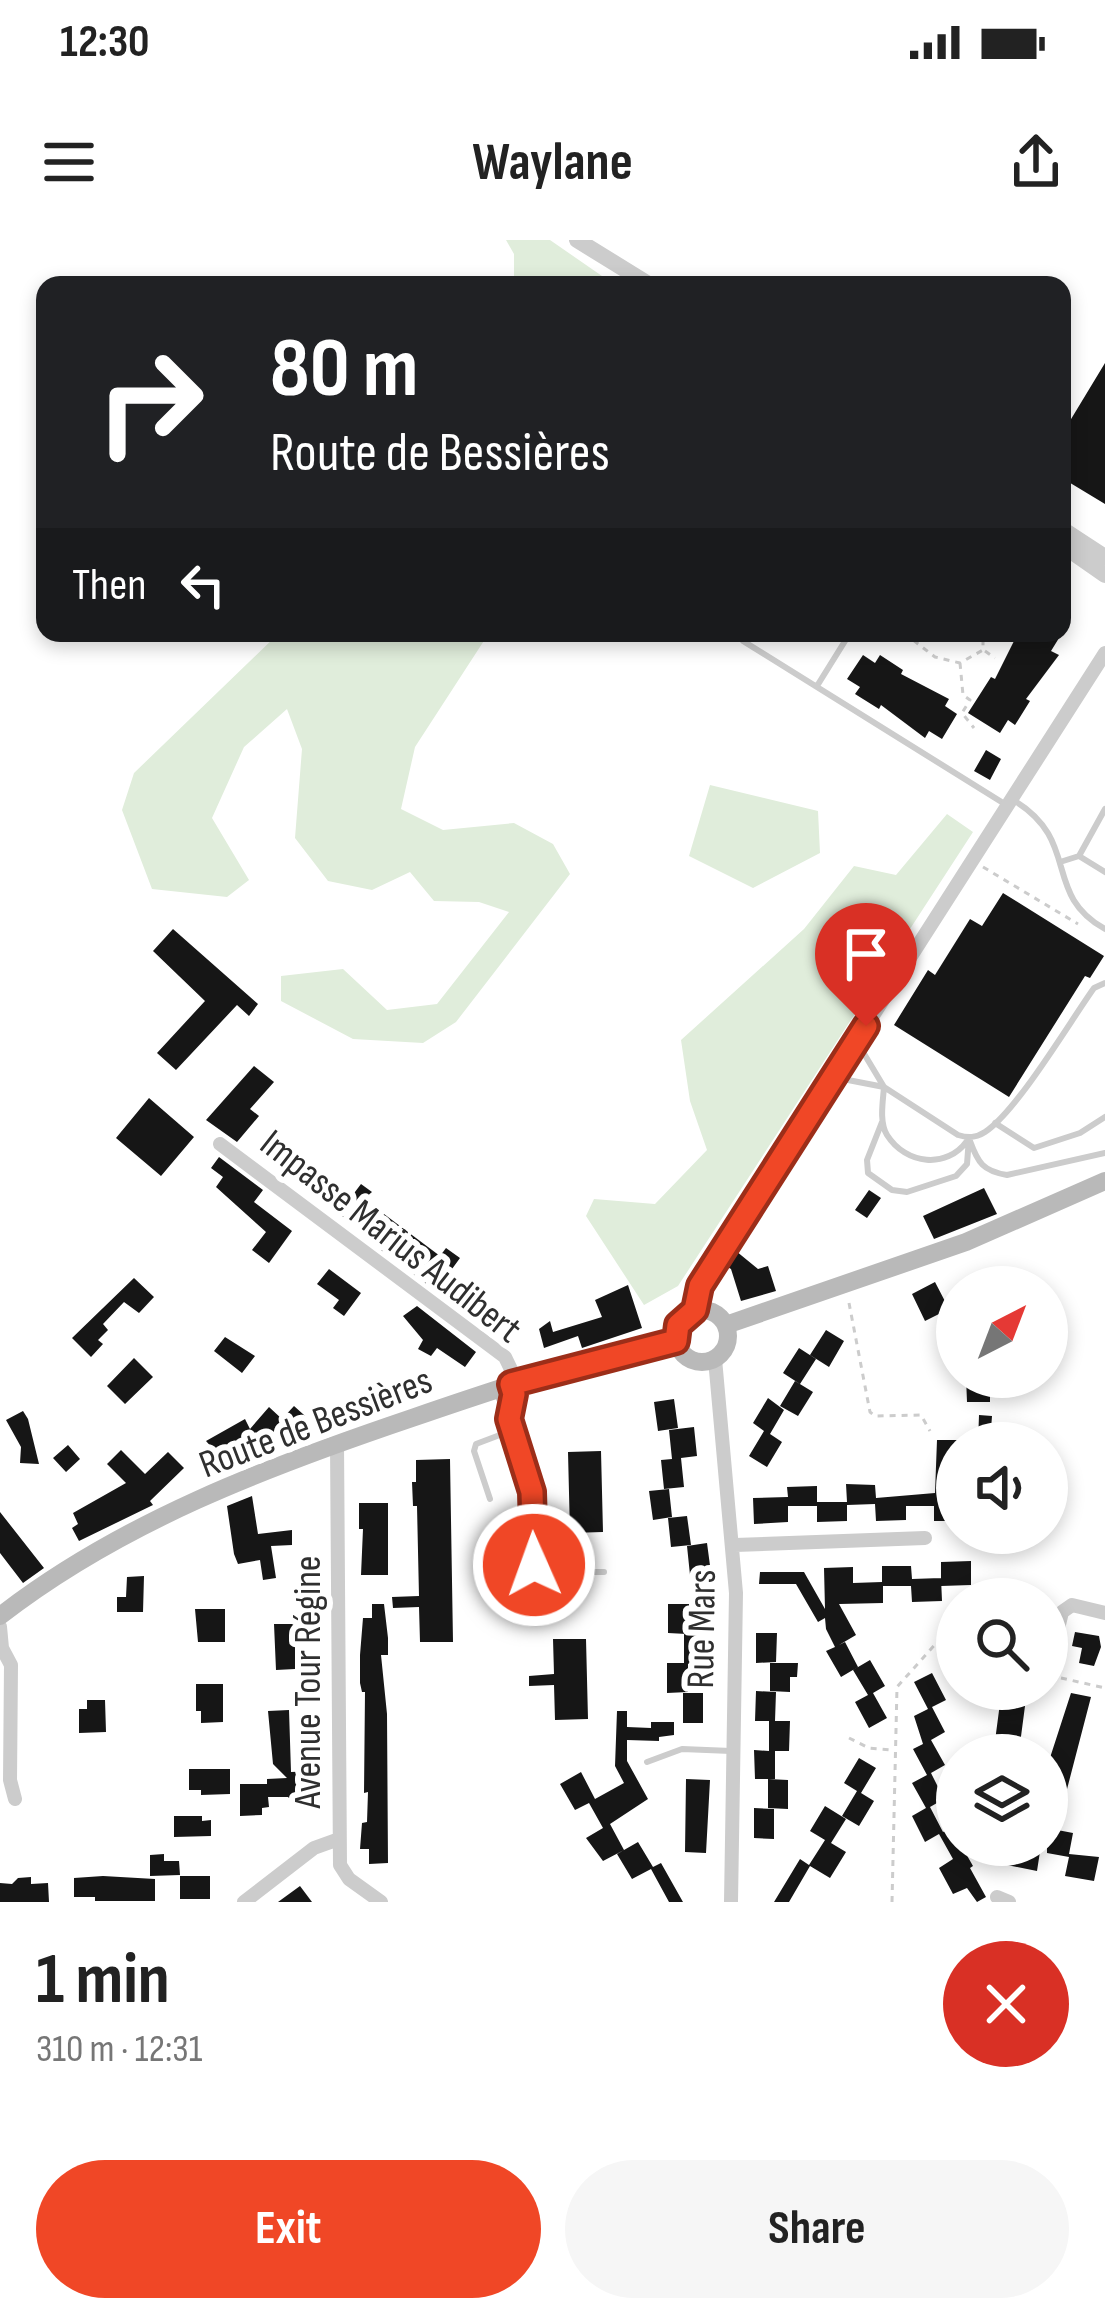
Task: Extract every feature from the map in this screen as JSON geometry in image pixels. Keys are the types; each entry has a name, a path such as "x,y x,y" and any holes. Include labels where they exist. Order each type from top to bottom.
{"main road":[{"path":"726,1325 966,1242 1105,1178"},
{"path":"695,1310 716,1314 726,1325 727,1343 715,1359 698,1362 686,1356 676,1341 678,1325 695,1310"},
{"name":"Route de Bessières","path":"0,1616 49,1579 142,1526 337,1443 507,1385 676,1341"}],"street":[{"path":"577,240 635,276"},
{"path":"1071,535 1105,557"},
{"path":"1071,551 1105,575"},
{"path":"695,1310 700,1286 1104,656"},
{"name":"Impasse Marius Audibert","path":"220,1144 505,1357 507,1385"},
{"name":"Rue Mars","path":"715,1359 735,1545 731,1902"},
{"name":"Avenue Tour Régine","path":"337,1443 340,1865 350,1879 381,1902"},
{"path":"735,1545 925,1538"},
{"path":"1068,1608 1105,1613"},
{"path":"0,1627 1,1648 11,1665 14,1799"},
{"path":"244,1902 328,1840 339,1839"},
{"path":"302,1860 340,1865"}],"lane":[{"path":"750,642 1045,824 1072,904 1105,929"},
{"path":"817,687 844,642"},
{"path":"1060,862 1079,856 1105,809"},
{"path":"1079,856 1105,872"},
{"path":"882,1122 887,1137 917,1158 933,1162 957,1155 969,1138 994,1123 1094,988 1105,983"},
{"path":"856,1041 884,1087 882,1122 867,1160 868,1173 892,1190 907,1192 956,1176 967,1164 969,1138"},
{"path":"836,1072 848,1080 884,1087 935,1123 969,1138 978,1164 992,1173 1006,1175 1105,1153"},
{"path":"994,1123 1034,1148 1080,1133 1105,1117"},
{"path":"507,1385 514,1394 509,1419"},
{"path":"507,1385 509,1419 530,1478 534,1565 538,1572 604,1572"},
{"path":"490,1499 476,1444 513,1430"},
{"path":"647,1762 682,1749 731,1751"}],"path":[{"path":"916,642 935,657 960,663 983,650"},
{"path":"983,642 983,650"},
{"path":"983,650 995,658"},
{"path":"960,663 963,695 970,700 962,713 974,728"},
{"path":"971,861 1086,929"},
{"path":"845,1284 870,1412 875,1416 921,1415 931,1431"},
{"path":"892,1902 897,1687 936,1643"},
{"path":"1068,1680 1105,1688"},
{"path":"849,1738 869,1748 895,1750"}],"green space":[{"path":"506,240 550,240 602,276 514,276 514,254"},
{"path":"270,642 483,642 415,747 401,809 443,830 514,823 553,844 570,874 456,1022 423,1043 353,1039 281,1001 281,976 343,969 387,1010 437,1004 509,912 479,902 434,901 410,872 372,890 328,881 295,838 302,749 287,709 244,747 212,818 249,880 227,897 152,889 122,810 134,773"},
{"path":"710,785 818,811 820,853 753,888 689,856"},
{"path":"947,814 973,832 678,1286 644,1305 586,1216 594,1199 655,1204 707,1150 690,1101 681,1040 804,929 854,866 896,875"}],"building":[{"path":"1105,363 1105,504 1071,483 1071,419"},
{"path":"1014,642 1057,642 1051,651 1059,655 1026,699 1030,701 1015,725 1008,720 1000,733 968,713 991,677 995,679"},
{"path":"863,655 875,663 880,655 903,670 901,674 949,699 945,706 957,714 942,739 929,731 925,738 881,705 879,709 855,694 860,687 847,679"},
{"path":"986,750 1001,759 990,780 974,771"},
{"path":"1003,893 1104,956 1090,978 1085,976 1009,1097 894,1025 928,970 935,975 970,919 982,926"},
{"path":"173,929 258,1004 249,1016 237,1005 176,1070 157,1053 205,1001 153,951"},
{"path":"254,1066 274,1082 250,1109 259,1116 237,1142 206,1120"},
{"path":"149,1098 194,1137 161,1176 116,1138"},
{"path":"219,1157 263,1190 254,1202 292,1231 269,1263 252,1250 266,1232 216,1187 223,1177 211,1168"},
{"path":"361,1184 372,1192 343,1217 339,1213"},
{"path":"984,1188 997,1214 934,1239 923,1216"},
{"path":"869,1190 881,1198 867,1218 855,1210"},
{"path":"384,1214 440,1256 446,1248 460,1258 436,1291 365,1238"},
{"path":"736,1251 758,1269 768,1266 776,1291 741,1301 726,1266"},
{"path":"329,1269 361,1293 344,1316 333,1308 339,1300 317,1284"},
{"path":"134,1278 154,1297 139,1313 124,1302 103,1324 108,1330 98,1340 103,1344 91,1357 72,1338"},
{"path":"935,1282 936,1316 925,1321 912,1294"},
{"path":"628,1285 642,1328 582,1348 578,1336 544,1348 539,1329 550,1321 553,1332 602,1317 595,1300"},
{"path":"417,1306 476,1352 465,1367 437,1348 431,1356 418,1349 423,1340 403,1316"},
{"path":"826,1330 844,1341 829,1367 810,1355"},
{"path":"225,1337 255,1356 242,1373 214,1351"},
{"path":"799,1348 816,1359 800,1384 783,1373"},
{"path":"134,1358 153,1377 125,1404 107,1386"},
{"path":"795,1381 813,1392 798,1416 780,1406"},
{"path":"768,1398 784,1410 770,1434 782,1442 767,1467 749,1456 764,1431 753,1423"},
{"path":"967,1398 990,1398 990,1402 967,1402"},
{"path":"674,1399 678,1428 658,1431 654,1402"},
{"path":"294,1406 313,1423 301,1436 308,1441 292,1446 284,1428 280,1434 276,1431 250,1457 252,1462 235,1469 223,1445 214,1450 206,1441 245,1419 250,1429 269,1407 282,1419"},
{"path":"23,1411 39,1464 20,1463 21,1447 6,1420"},
{"path":"694,1427 697,1456 681,1458 684,1487 664,1489 661,1460 672,1459 669,1430"},
{"path":"68,1445 80,1459 66,1472 53,1458"},
{"path":"121,1450 145,1474 168,1452 184,1468 150,1501 153,1505 79,1541 72,1528 78,1524 73,1513 126,1483 107,1464"},
{"path":"601,1451 603,1532 570,1533 568,1452"},
{"path":"450,1459 453,1642 420,1642 419,1607 393,1608 392,1597 419,1596 412,1482 416,1482 416,1460"},
{"path":"936,1466 936,1521 934,1506 906,1506 906,1520 876,1521 875,1504 847,1505 847,1521 817,1522 817,1506 788,1506 788,1522 754,1524 753,1498 788,1497 787,1487 817,1486 817,1502 847,1502 846,1484 875,1485 876,1498 935,1493"},
{"path":"669,1489 672,1517 653,1520 649,1491"},
{"path":"252,1496 258,1534 292,1530 292,1545 271,1546 276,1578 263,1580 260,1560 238,1564 234,1554 227,1506"},
{"path":"359,1503 388,1503 388,1575 361,1575"},
{"path":"0,1512 44,1568 23,1583 0,1553"},
{"path":"687,1516 691,1545 671,1547 668,1518"},
{"path":"707,1543 711,1573 690,1575 687,1546"},
{"path":"971,1561 971,1578 941,1578 941,1562"},
{"path":"882,1566 911,1566 912,1579 936,1578 936,1601 912,1602 911,1586 883,1586 883,1603 839,1604 856,1635 839,1645 845,1642 858,1667 841,1677 826,1651 835,1647 825,1618 818,1622 796,1584 759,1584 760,1572 804,1572 825,1609 824,1568 853,1567 853,1583 882,1582"},
{"path":"144,1576 143,1612 117,1612 117,1597 126,1597 127,1577"},
{"path":"372,1604 384,1604 388,1638 388,1655 381,1655 387,1714 388,1863 369,1864 369,1849 360,1849 368,1792 364,1793 365,1692 360,1683 360,1655 363,1618 372,1618"},
{"path":"668,1604 689,1604 688,1634 704,1634 703,1664 688,1664 688,1692 667,1693 667,1663 684,1663 687,1634 668,1633"},
{"path":"195,1609 225,1609 225,1642 198,1642"},
{"path":"274,1624 295,1624 295,1669 276,1670"},
{"path":"1075,1632 1099,1636 1101,1647 1094,1666 1079,1663 1082,1648 1072,1646"},
{"path":"756,1633 777,1633 776,1662 756,1663"},
{"path":"553,1639 586,1639 588,1719 555,1720 554,1685 529,1686 529,1676 554,1674"},
{"path":"870,1660 885,1686 873,1693 887,1718 869,1728 855,1702 868,1695 853,1670"},
{"path":"770,1663 798,1663 797,1677 790,1677 790,1692 770,1691"},
{"path":"932,1673 936,1705 932,1707 945,1732 931,1740 936,1749 936,1770 931,1773 936,1804 930,1807 936,1836 925,1842 912,1816 926,1808 912,1783 927,1775 913,1749 923,1744 914,1716 928,1709 914,1682"},
{"path":"196,1684 223,1684 223,1722 201,1723"},
{"path":"756,1691 776,1692 775,1721 790,1721 789,1751 775,1751 775,1779 755,1779 754,1750 769,1751 769,1721 755,1721"},
{"path":"683,1693 703,1693 703,1723 683,1723"},
{"path":"1071,1693 1091,1697 1068,1785 1068,1734 1058,1734"},
{"path":"87,1700 105,1700 106,1732 79,1733 79,1709 87,1709"},
{"path":"289,1710 291,1772 317,1771 317,1802 305,1802 299,1808 288,1797 268,1797 269,1807 262,1808 262,1815 240,1816 240,1784 287,1778 273,1764 268,1711"},
{"path":"999,1710 1024,1710 1021,1734 996,1734"},
{"path":"617,1711 627,1711 627,1727 674,1722 674,1735 659,1737 659,1741 627,1740 627,1761 648,1799 610,1824 624,1850 603,1861 586,1838 603,1828 589,1803 575,1810 560,1784 581,1772 595,1799 624,1783 615,1766"},
{"path":"859,1758 876,1768 861,1793 874,1801 859,1826 842,1816 857,1791 844,1783"},
{"path":"189,1769 230,1769 230,1794 201,1795 201,1790 189,1790"},
{"path":"686,1779 710,1780 706,1853 685,1852"},
{"path":"768,1779 788,1780 788,1809 768,1808"},
{"path":"825,1806 846,1819 831,1843 846,1852 830,1878 810,1866 789,1902 774,1902 800,1859 809,1865 825,1840 810,1831"},
{"path":"754,1808 774,1809 774,1839 754,1838"},
{"path":"174,1816 211,1820 211,1836 174,1837"},
{"path":"1068,1832 1073,1833 1069,1854 1099,1857 1094,1881 1065,1876"},
{"path":"638,1842 653,1867 661,1863 683,1902 669,1902 651,1869 632,1879 617,1854"},
{"path":"164,1854 164,1861 179,1861 180,1875 150,1876 150,1855"},
{"path":"973,1866 986,1897 977,1902 967,1888 953,1894 939,1868"},
{"path":"180,1876 210,1876 210,1899 180,1899"},
{"path":"31,1877 31,1884 48,1883 49,1902 0,1902 0,1883"},
{"path":"74,1878 155,1879 155,1901 74,1897"},
{"path":"300,1886 312,1902 278,1902"}],"route":[{"path":"534,1565 532,1492 509,1419 511,1384 676,1341 682,1318 695,1310 700,1286 866,1026"}]}
